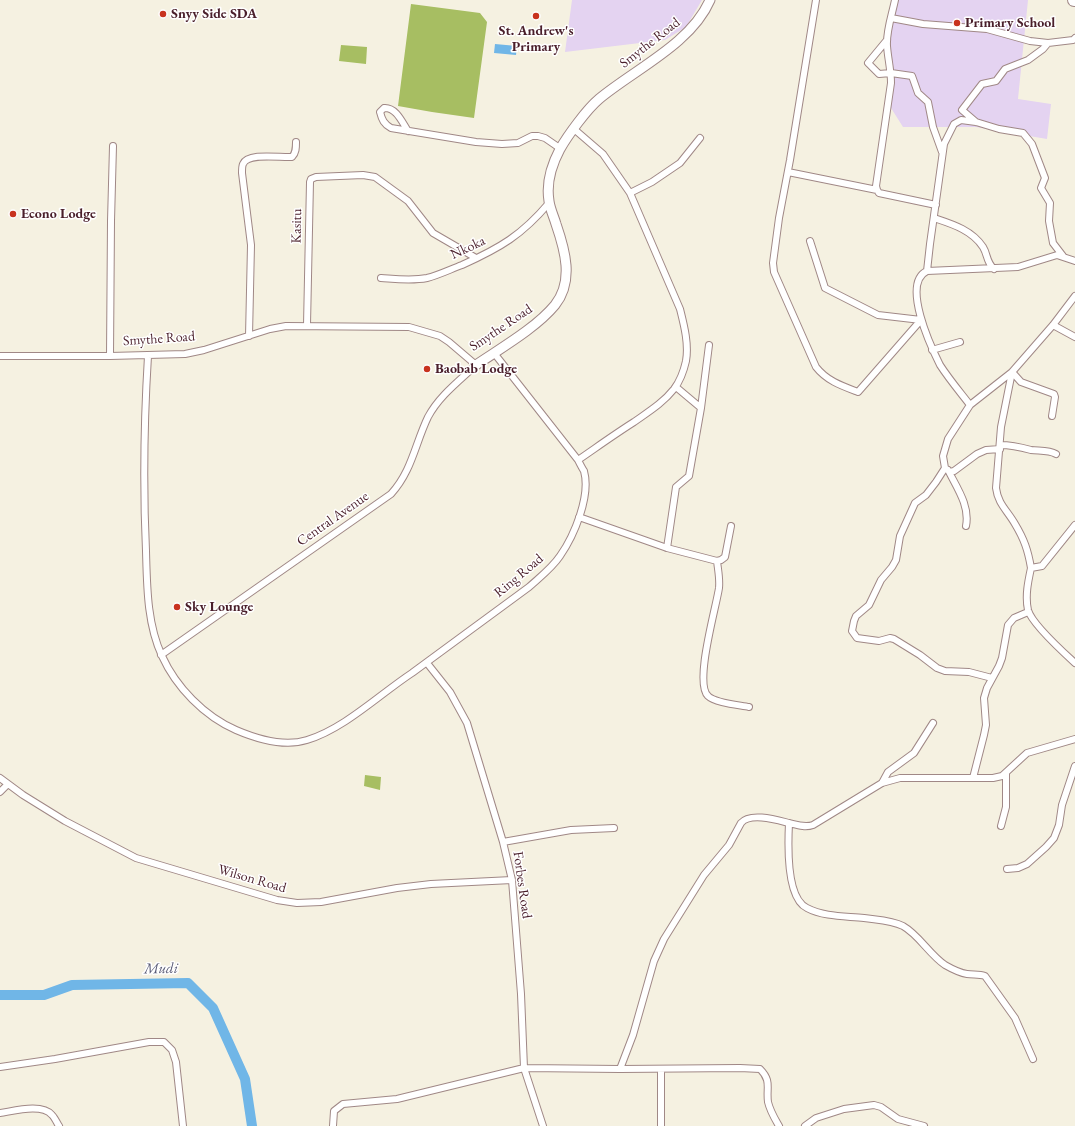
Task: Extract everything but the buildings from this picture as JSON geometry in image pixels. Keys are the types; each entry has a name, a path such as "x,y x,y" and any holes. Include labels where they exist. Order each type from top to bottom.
{"street":[{"name":"Smythe Road","path":"0,356 148,356 186,354 204,350 270,329 286,326 394,326 409,327 440,336 476,365 538,322 555,305 564,290 566,278 564,250 549,203 548,187 549,175 561,148 574,129 598,100 681,39 696,24 705,12 710,0"},
{"path":"816,0 779,218 773,263 774,272 816,367 833,382 858,392 921,320"},
{"path":"877,190 876,186 891,72 887,40 895,0"},
{"path":"891,18 923,24 987,29 1030,41 1048,43 1073,40 1075,38"},
{"path":"887,40 868,62 879,74 891,72 912,76 918,93 928,102 933,127 942,154"},
{"path":"976,122 962,110 982,84 996,81 1005,69 1028,60 1043,49 1048,43"},
{"path":"408,131 394,110 390,107 384,108 380,112 385,125 391,128 408,131 476,142 502,144 518,142 532,136 538,136 545,138 561,148"},
{"path":"927,271 944,144 954,124 962,120 1023,133 1032,144 1044,178 1041,188 1050,203 1048,221 1052,243 1063,256"},
{"path":"574,129 603,154 630,192 680,309 687,347 686,360 676,387 657,406 578,460"},
{"path":"630,192 652,182 680,163 700,138"},
{"path":"249,336 251,245 242,173 243,164 249,158 266,156 292,157 296,150 296,142"},
{"path":"110,356 110,221 113,146"},
{"path":"788,172 877,190 936,205"},
{"name":"Kasitu","path":"307,325 310,182 311,179 316,177 363,175 375,177 404,196 433,233 476,258"},
{"name":"Nkoka","path":"381,278 406,280 427,278 476,258 500,246 520,233 549,203"},
{"path":"934,218 973,234 986,253 989,264 994,269"},
{"path":"810,241 825,288 878,315 921,320"},
{"path":"970,405 941,366 932,350 921,320 916,293 919,279 927,271 1018,267 1057,255 1075,261"},
{"path":"966,526 968,517 965,504 946,469 943,456 948,439 970,405 1012,372 1053,325 1075,296"},
{"path":"1053,325 1075,337"},
{"path":"932,350 960,342"},
{"path":"667,548 676,487 689,476 701,408 709,345"},
{"name":"Ring Road","path":"148,356 144,479 147,596 155,638 161,655 172,674 198,706 226,725 248,735 292,743 322,735 362,710 397,683 427,663 529,587 544,574 560,556 570,538 579,518 584,496 584,472 578,460 494,353"},
{"name":"Central Avenue","path":"161,655 391,494 405,476 425,424 432,411 451,388 476,365"},
{"path":"1012,372 1021,382 1054,394 1055,397 1052,416"},
{"path":"1012,372 1001,427 996,488 997,498 1014,522 1026,545 1031,568 1026,594 1028,612 1051,641 1075,663"},
{"path":"676,387 701,408"},
{"path":"946,469 954,471 977,454 986,450 1000,447 1017,446 1056,454"},
{"path":"946,469 926,495 915,504 900,536 896,560 881,580 869,605 856,616 852,631 857,638 879,640 890,638 894,639 920,655 937,668 968,672 992,678"},
{"path":"579,518 667,548 717,561 725,557 731,526"},
{"path":"1031,568 1042,566 1075,525"},
{"path":"717,561 719,587 705,656 703,676 704,690 708,696 715,700 749,707"},
{"path":"973,778 986,725 984,698 1002,658 1008,625 1014,618 1028,612"},
{"name":"Forbes Road","path":"427,663 450,692 467,723 503,842 512,880 521,994 524,1068 543,1126"},
{"path":"882,783 888,772 914,753 933,723"},
{"path":"620,1069 633,1035 654,961 664,939 704,875 724,852 744,819 749,817 770,818 803,826 814,825 882,783 900,778 992,778 1002,776 1027,753 1075,739"},
{"path":"1007,869 1018,868 1027,864 1054,838 1059,825 1062,805 1075,766"},
{"path":"1001,826 1006,807 1006,773"},
{"name":"Wilson Road","path":"0,778 23,795 65,821 136,858 277,900 297,903 321,902 397,888 431,884 512,880"},
{"path":"0,792 8,784"},
{"path":"789,823 789,860 794,889 801,904 813,910 830,914 890,921 910,931 935,957 945,964 963,974 985,976 1016,1018 1033,1059"},
{"path":"503,842 571,830 614,828"},
{"path":"0,1067 55,1059 149,1042 164,1042 172,1050 176,1062 183,1126"},
{"path":"333,1126 334,1110 343,1104 397,1099 524,1068 760,1069 766,1075 769,1086 768,1104 779,1126"},
{"path":"661,1069 662,1126"},
{"path":"805,1126 816,1118 844,1109 874,1105 881,1107 898,1119 924,1126"},
{"path":"0,1113 30,1108 42,1109 52,1114 59,1126"}],"shaded area":[{"path":"572,0 702,0 686,27 665,40 565,52"},
{"path":"893,0 1028,0 1018,99 1051,104 1047,139 976,127 903,127 891,108 887,30"}],"green space":[{"path":"411,4 480,13 487,22 474,118 398,106"},
{"path":"341,45 367,47 366,64 339,61"},
{"path":"365,775 381,777 380,790 364,786"}],"water":[{"path":"495,44 517,46 516,55 494,53"}],"waterway":[{"name":"Mudi","path":"0,995 44,995 72,985 188,983 213,1008 245,1079 252,1126"}],"place":[{"name":"Snyy Side SDA","path":"163,14"},
{"name":"St. Andrew's Primary","path":"536,16"},
{"name":"Primary School","path":"957,23"},
{"name":"Econo Lodge","path":"13,214"},
{"name":"Baobab Lodge","path":"427,369"},
{"name":"Sky Lounge","path":"177,607"}]}
